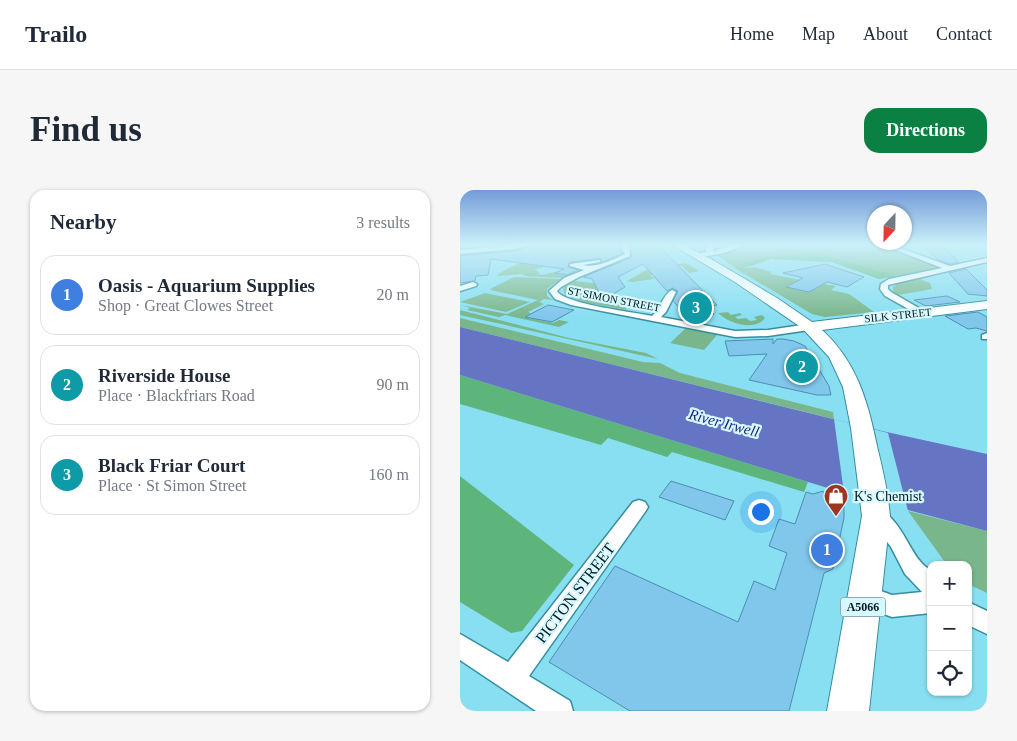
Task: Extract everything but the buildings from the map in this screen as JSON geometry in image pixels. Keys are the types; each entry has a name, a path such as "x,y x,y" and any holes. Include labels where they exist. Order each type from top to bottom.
{"main road":[{"path":"727,268 741,280 809,326"},
{"name":"SILK STREET","path":"809,326 987,305"},
{"name":"A5066","path":"809,326 824,341 844,368 856,398 876,509 848,711"}],"street":[{"name":"ST SIMON STREET","path":"595,268 556,286 553,291 554,295 560,300 572,303 735,334 768,333 809,326"},
{"path":"921,313 888,294 884,289 885,284 949,268"},
{"path":"460,289 474,284"},
{"path":"654,318 662,312 672,292"},
{"name":"PICTON STREET","path":"511,679 639,507"},
{"path":"876,509 898,541 912,567 927,582"},
{"path":"864,596 892,606 927,602"},
{"path":"972,615 987,623"},
{"path":"460,646 560,711"}],"green space":[{"path":"508,268 538,268 535,269 541,275 560,271 556,274 566,275 575,273 561,278 525,276 522,274 497,276"},
{"path":"663,268 658,269 662,274 650,275 654,279 627,281 646,270"},
{"path":"684,268 695,268 699,271 689,273"},
{"path":"736,268 759,268 772,272 770,274 806,281 802,284 795,282 787,286 809,292 824,284 836,286 831,290 849,294 874,312 825,317 812,314"},
{"path":"849,268 934,268 879,279"},
{"path":"849,268 869,268 895,276 879,279"},
{"path":"514,277 561,279 547,289 547,296 553,300 544,299 539,302 544,304 528,312 531,313 524,317 553,323 559,320 569,322 559,327 505,315 499,317 467,310 470,308 460,305 507,314 538,300 490,290"},
{"path":"920,279 930,283 932,289 898,295 893,291 893,287 898,283"},
{"path":"574,281 604,284 614,289 597,292 598,295 592,296 595,299 593,301 605,304 622,304 627,310 588,303 565,295 564,286"},
{"path":"485,293 530,302 506,312 460,302"},
{"path":"460,310 569,338 646,353 658,359 460,315"},
{"path":"728,312 731,315 740,313 742,315 735,317 738,319 746,318 750,321 757,320 754,317 762,315 765,318 755,325 748,325 735,323 718,313"},
{"path":"460,318 643,362 660,363 680,373 833,412 834,419 460,327"},
{"path":"686,328 718,334 704,350 670,343"},
{"path":"460,375 808,482 804,492 672,452 667,457 608,438 601,445 460,404"},
{"path":"460,476 574,565 522,631 511,633 460,602"},
{"path":"908,511 987,531 987,593 972,586 972,561 944,561"}],"water":[{"name":"River Irwell","path":"460,327 882,431 987,454 987,531 844,493 460,375"}],"pier":[{"path":"834,419 888,433 908,511 844,493"}],"place":[{"name":"Black Friar Court","path":"696,308"},
{"name":"Riverside House","path":"802,367"},
{"name":"K's Chemist","path":"836,517"},
{"name":"Oasis - Aquarium Supplies","path":"827,550"}]}
